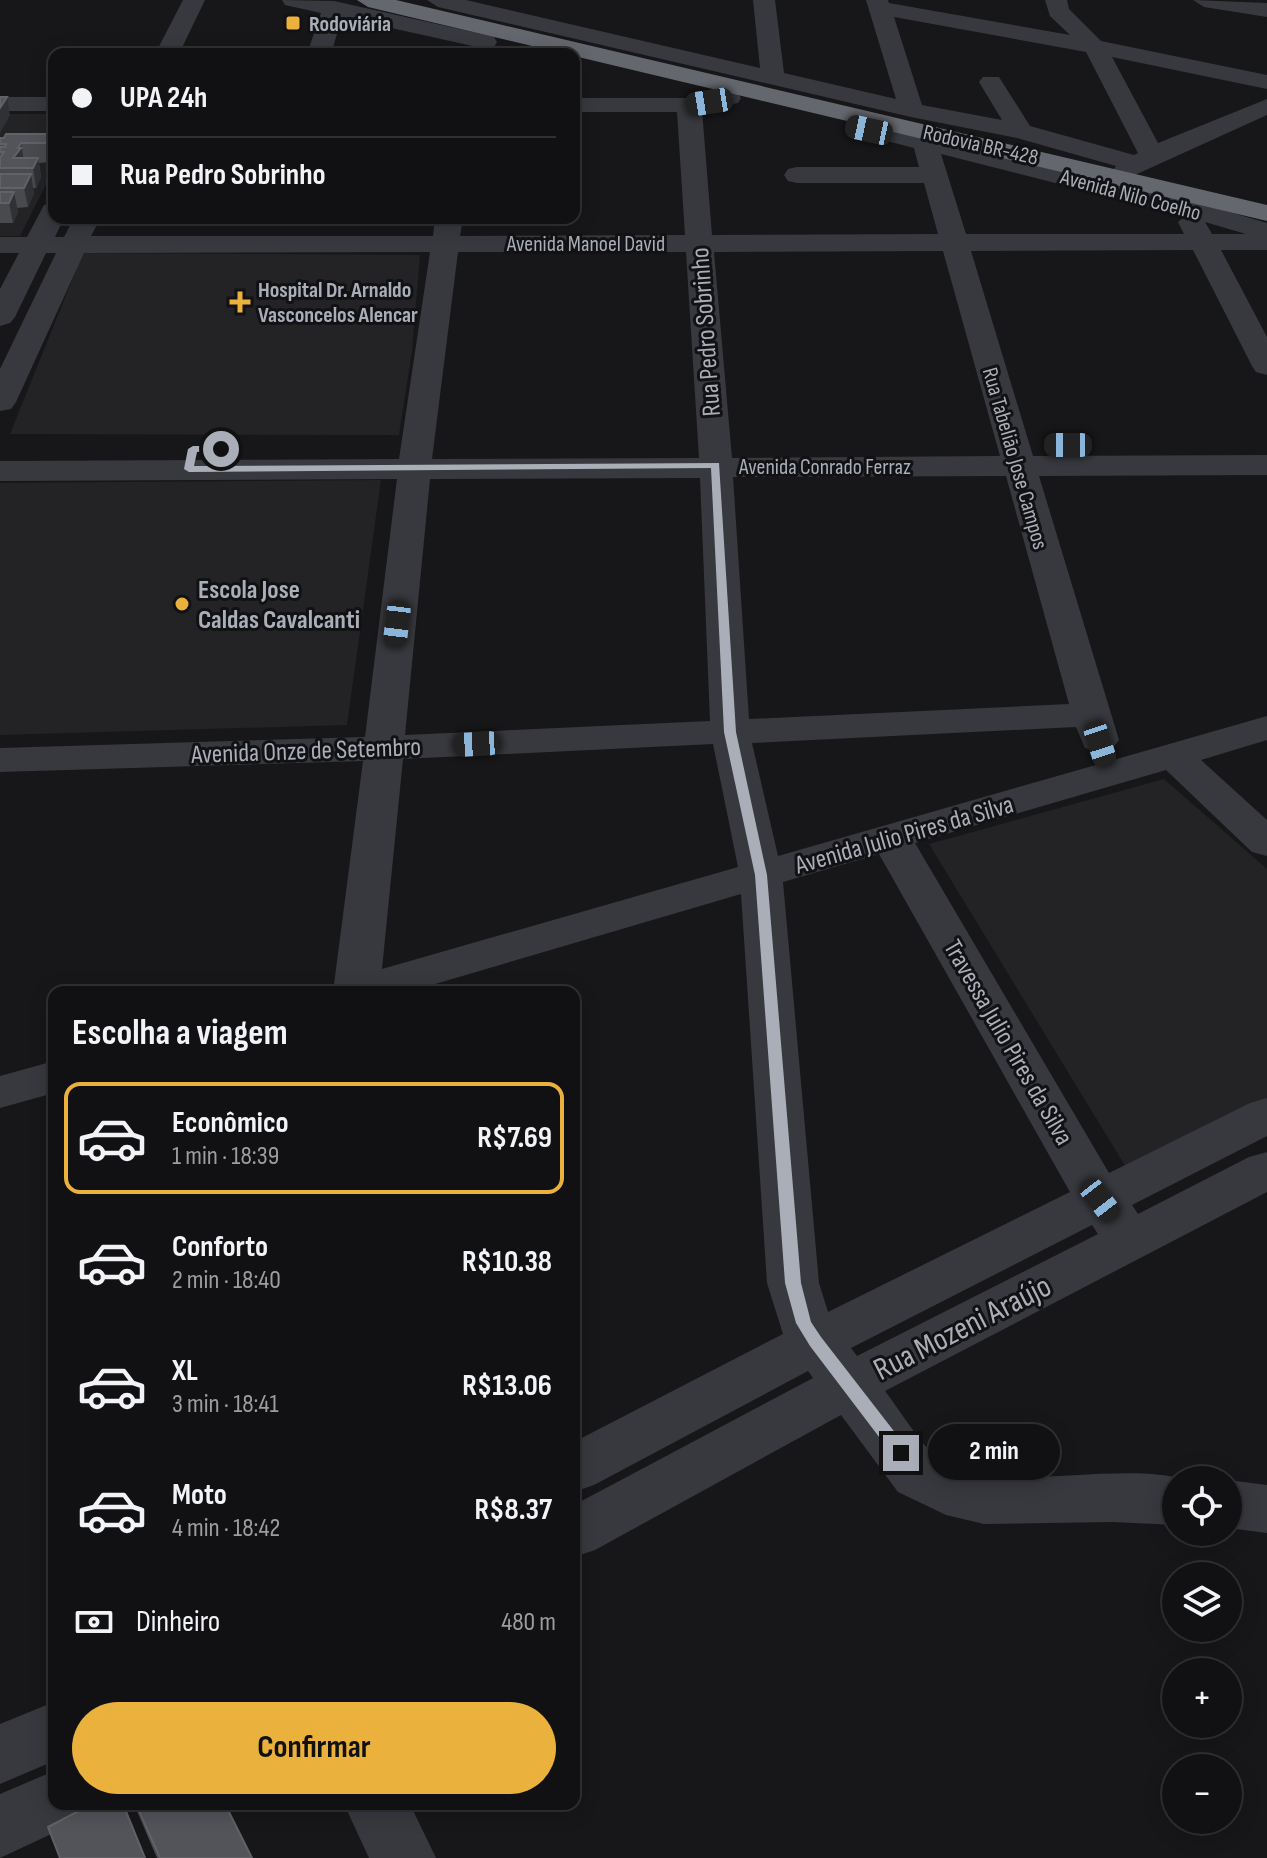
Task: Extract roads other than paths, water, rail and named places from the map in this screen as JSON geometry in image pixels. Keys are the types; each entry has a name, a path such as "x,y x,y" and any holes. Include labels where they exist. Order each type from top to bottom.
{"highway":[{"name":"Rodovia BR-428","path":"368,0 1135,165 1267,213"}],"street":[{"path":"170,48 194,0"},
{"path":"293,0 334,8 473,46"},
{"name":"Avenida Nilo Coelho","path":"438,0 478,4 527,21 911,110 1021,131 1135,165"},
{"path":"764,0 773,78"},
{"path":"1204,0 1267,10"},
{"path":"911,110 878,4 1096,49 1151,55 1267,82"},
{"path":"1052,6 1096,49 1135,165 1267,106"},
{"path":"527,21 555,7"},
{"path":"321,48 334,8"},
{"name":"Avenida Nilo Coelho","path":"580,63 925,142 1183,206 1267,231"},
{"path":"991,82 1021,131"},
{"path":"580,105 689,105 729,98"},
{"path":"0,104 48,104"},
{"name":"Rua Pedro Sobrinho","path":"689,105 715,456 730,732 761,875 793,1283 804,1323 918,1476 946,1491 984,1500 1162,1501"},
{"name":"Rua Tabelião Jose Campos","path":"925,142 932,175 1109,773"},
{"path":"797,175 932,175"},
{"path":"1183,206 1267,366"},
{"path":"0,317 48,222"},
{"path":"0,402 11,357 83,224"},
{"path":"260,245 267,224"},
{"path":"358,986 417,459 448,231"},
{"name":"Avenida Manoel David","path":"0,245 260,245 448,231 699,243 1267,242"},
{"name":"Avenida Conrado Ferraz","path":"1158,455 1267,443"},
{"name":"Avenida Conrado Ferraz","path":"0,449 191,459 1158,455 1267,465"},
{"name":"Avenida Conrado Ferraz","path":"0,471 191,459"},
{"name":"Avenida Onze de Setembro","path":"0,760 383,748 1091,715"},
{"name":"Avenida Julio Pires da Silva","path":"378,986 1267,728"},
{"path":"1173,755 1267,843"},
{"name":"Travessa Julio Pires da Silva","path":"892,839 1116,1220"},
{"path":"0,1092 48,1079"},
{"path":"580,1466 816,1342 1116,1220 1267,1115"},
{"name":"Rua Mozeni Araújo","path":"580,1530 849,1385 1116,1220 1267,1170"},
{"path":"1242,1506 1267,1509"},
{"path":"0,1755 48,1733"},
{"path":"0,1827 48,1804"},
{"path":"379,1810 403,1858"}],"place":[{"name":"Rodoviária","path":"293,23"},
{"name":"Hospital Dr. Arnaldo Vasconcelos Alencar","path":"240,302"},
{"name":"Escola Jose Caldas Cavalcanti","path":"182,604"}]}
